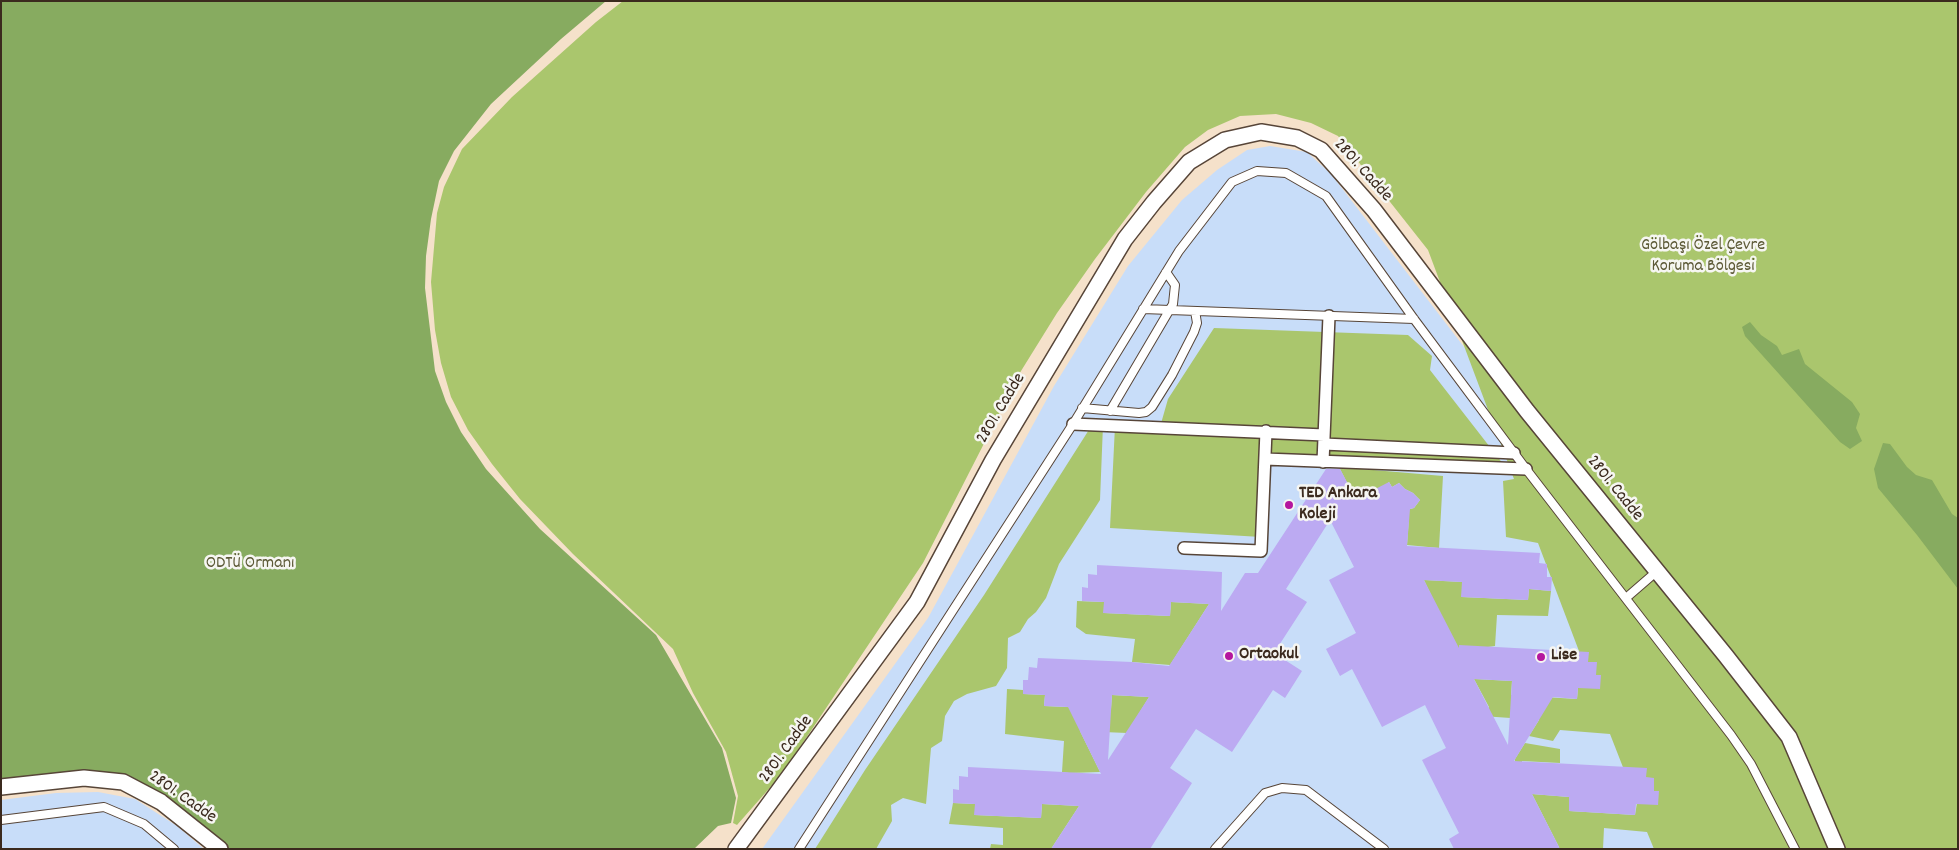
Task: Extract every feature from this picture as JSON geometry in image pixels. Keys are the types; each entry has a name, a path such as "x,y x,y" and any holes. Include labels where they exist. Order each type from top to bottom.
{"street":[{"name":"2801. Cadde","path":"736,849 918,602 993,460 1125,239 1189,162 1224,140 1261,132 1279,133 1297,138 1321,150 1374,210 1527,411 1790,737 1837,849"},
{"path":"1323,462 1329,316"},
{"path":"1073,424 1266,431 1324,439 1514,453"},
{"path":"1184,548 1261,552 1266,431"},
{"path":"1265,459 1526,469"},
{"name":"2801. Cadde","path":"1,787 84,778 123,782 161,802 220,849"}],"lane":[{"path":"799,849 1073,424 1179,251 1232,182 1256,171 1286,173 1326,196 1414,319 1526,469 1731,735 1751,764 1795,849"},
{"path":"1110,410 1169,310 1175,293 1175,285 1166,272"},
{"path":"1143,309 1414,319"},
{"path":"1082,408 1146,412 1152,407 1172,375 1194,332 1197,323 1195,311"},
{"path":"1626,598 1656,572"},
{"path":"1215,849 1265,792 1282,788 1306,790 1384,849"},
{"path":"1,820 104,807 144,824 174,849"}],"shaded area":[{"name":"TED Ankara Koleji","path":"1270,146 1307,152 1331,174 1541,447 1817,849 762,849 928,618 1054,386 1128,266 1182,200 1217,170 1247,150"},
{"path":"98,792 135,799 177,826 204,849 1,849 1,800 56,793"}],"green space":[{"name":"ODTÜ Ormanı","path":"1,1 606,1 561,39 491,104 454,151 439,181 426,256 425,288 435,371 446,402 461,432 486,469 540,529 656,635 722,748 736,798 731,823 718,826 694,849 220,849 123,782 1,787"},
{"name":"Gölbaşı Özel Çevre Koruma Bölgesi","path":"623,1 1958,1 1958,849 1654,849 1647,832 1604,828 1603,849 1557,849 1559,847 1532,794 1569,797 1569,811 1635,815 1637,803 1610,734 1560,730 1553,741 1529,736 1539,720 1482,716 1489,707 1474,679 1512,681 1511,695 1577,699 1578,688 1593,688 1538,543 1506,537 1503,481 1514,479 1428,250 1338,136 1311,123 1276,114 1240,116 1208,130 1185,147 1146,192 1057,313 1021,371 923,563 782,774 737,825 733,823 738,796 726,752 693,693 673,649 573,554 520,499 492,464 468,430 451,397 441,363 435,330 431,282 437,213 444,187 462,149 512,97 596,22"},
{"path":"1750,322 1761,335 1777,346 1782,355 1799,349 1805,364 1852,402 1860,414 1856,428 1862,441 1850,449 1840,442 1745,336 1742,327"},
{"path":"1214,328 1408,335 1432,356 1430,370 1507,469 1265,459 1261,537 1110,528 1115,426 1160,427 1168,399"},
{"path":"1092,425 1103,425 1100,500 1059,564 1046,598 1036,612 1028,619 1020,632 1008,638 1007,668 996,686 967,694 954,701 945,716 942,741 931,748 926,804 903,798 891,805 892,821 876,849 815,849 865,770 984,595"},
{"path":"1883,443 1890,444 1907,467 1916,475 1932,480 1952,514 1958,518 1958,589 1878,488 1874,469"},
{"path":"1339,467 1443,476 1439,548 1407,545 1409,518 1397,517 1406,510 1414,508 1420,500 1413,493 1399,483 1392,487 1389,482 1361,510"},
{"path":"1424,580 1462,582 1462,597 1528,600 1529,589 1551,591 1548,616 1497,615 1495,646 1488,647 1463,663"},
{"path":"1077,601 1104,602 1104,613 1170,616 1171,602 1209,604 1170,665 1132,662 1135,639 1086,634 1076,627"},
{"path":"1007,689 1023,690 1023,694 1045,695 1044,706 1111,709 1112,695 1149,697 1127,733 1080,731 1100,772 1069,773 1062,772 1064,741 1005,734"},
{"path":"1525,743 1560,749 1560,763 1522,761 1520,779 1514,778 1515,759"},
{"path":"953,803 975,804 975,815 1041,818 1042,804 1079,806 1051,849 990,849 991,844 1003,845 1003,828 949,824"}],"building":[{"path":"1326,469 1340,469 1356,499 1389,482 1392,487 1399,483 1413,493 1420,500 1414,508 1410,509 1407,546 1540,553 1539,563 1547,564 1547,577 1552,577 1551,591 1529,589 1528,600 1461,597 1462,582 1424,580 1459,648 1459,645 1589,652 1588,662 1597,662 1596,675 1601,675 1600,689 1578,688 1577,699 1553,697 1514,761 1647,768 1646,777 1654,778 1654,791 1659,791 1658,805 1636,804 1635,815 1569,811 1569,797 1532,794 1560,849 1454,849 1449,839 1459,833 1422,760 1446,748 1425,705 1382,727 1352,669 1340,676 1326,649 1356,633 1329,580 1354,567 1330,520 1286,589 1307,602 1274,653 1302,671 1285,698 1273,690 1232,752 1196,729 1170,768 1192,783 1150,849 1051,849 1079,806 1042,804 1041,818 974,815 975,804 953,803 953,789 959,790 959,776 968,777 968,767 1101,774 1068,707 1044,706 1045,695 1023,694 1023,680 1028,680 1029,667 1037,668 1038,658 1132,662 1169,666 1209,604 1171,602 1170,616 1103,613 1104,602 1082,601 1082,587 1088,588 1088,574 1097,575 1097,565 1222,572 1221,611 1245,573 1258,573","holes":["1474,679 1512,681 1508,745","1112,695 1149,697 1108,760"]}],"place":[{"name":"TED Ankara Koleji","path":"1289,505"},
{"name":"Ortaokul","path":"1229,656"},
{"name":"Lise","path":"1541,657"}]}
